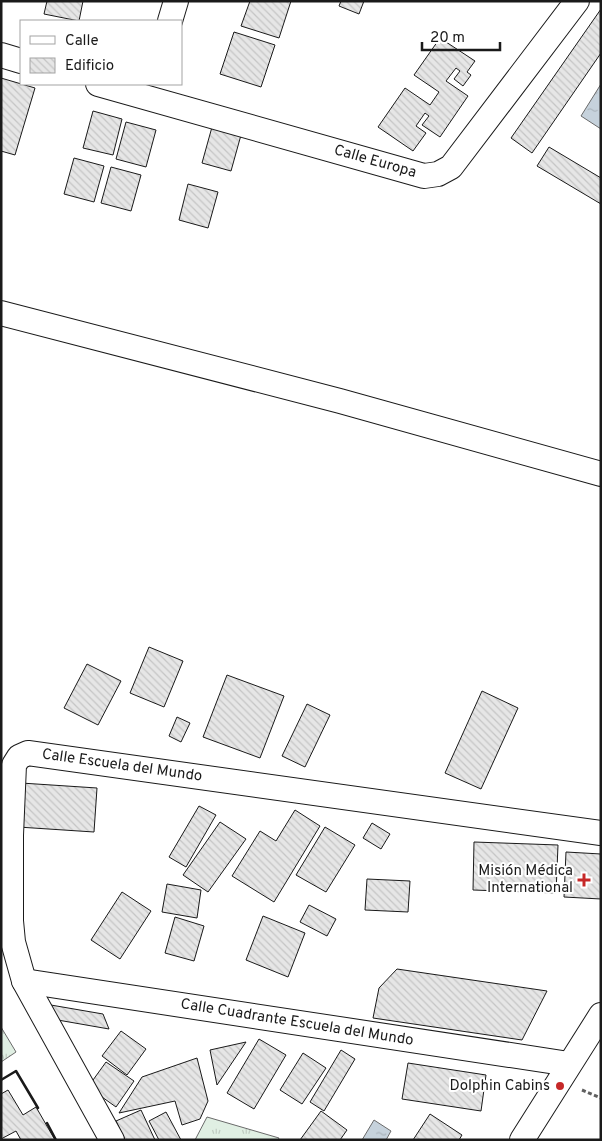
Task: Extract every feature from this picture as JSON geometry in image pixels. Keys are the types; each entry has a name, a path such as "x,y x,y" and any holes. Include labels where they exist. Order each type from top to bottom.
{"street":[{"path":"170,20 176,1"},
{"name":"Calle Europa","path":"105,85 149,91 424,176 438,174 452,167 577,1"},
{"path":"1,55 20,61"},
{"path":"1,312 340,401 601,474"},
{"name":"Calle Escuela del Mundo","path":"112,1140 24,981 14,942 11,921 11,835 14,765 19,757 28,753 601,833"},
{"name":"Calle Cuadrante Escuela del Mundo","path":"24,981 569,1064"},
{"path":"522,1140 601,1015"}],"green space":[{"path":"1,1027 16,1052 1,1062"},
{"path":"207,1117 279,1138 278,1140 195,1140"}],"water":[{"path":"601,84 601,129 581,116"},
{"path":"374,1120 391,1131 386,1140 362,1140"}],"building":[{"path":"47,1 83,1 79,20 44,14"},
{"path":"250,1 291,1 279,38 241,26"},
{"path":"341,1 364,1 359,14 339,6"},
{"path":"601,9 601,53 532,153 511,138"},
{"path":"234,32 275,45 261,87 220,74"},
{"path":"440,38 475,61 467,72 471,75 463,86 454,79 460,71 456,68 446,81 468,96 440,137 422,125 429,116 425,113 416,126 426,133 413,151 378,127 405,88 430,105 439,92 414,75"},
{"path":"1,78 35,88 15,155 1,151"},
{"path":"93,111 122,119 113,155 83,148"},
{"path":"126,122 156,130 146,167 116,159"},
{"path":"212,127 241,135 231,171 202,163"},
{"path":"549,147 601,178 601,204 537,166"},
{"path":"74,158 104,166 94,202 64,194"},
{"path":"111,167 141,175 131,211 101,203"},
{"path":"188,184 218,192 208,228 179,220"},
{"path":"149,647 183,661 164,707 130,693"},
{"path":"87,664 121,681 98,725 64,708"},
{"path":"227,675 284,696 260,758 203,737"},
{"path":"482,691 518,708 481,789 445,773"},
{"path":"307,704 330,715 305,767 282,756"},
{"path":"177,717 190,723 181,742 169,736"},
{"path":"21,783 97,788 94,832 18,827"},
{"path":"199,806 216,815 186,867 169,857"},
{"path":"295,810 320,826 274,902 232,876 260,831 276,841"},
{"path":"220,822 246,839 208,892 183,875"},
{"path":"372,823 390,834 381,849 363,838"},
{"path":"325,827 355,845 326,892 296,875"},
{"path":"474,842 558,845 556,893 473,890"},
{"path":"566,852 601,854 601,899 564,897"},
{"path":"367,879 410,881 408,912 365,910"},
{"path":"167,884 201,890 197,918 162,912"},
{"path":"122,892 151,911 120,959 91,940"},
{"path":"309,905 336,919 327,936 300,922"},
{"path":"263,916 305,933 288,977 246,960"},
{"path":"175,917 204,926 194,961 165,953"},
{"path":"397,969 547,991 522,1040 373,1018 379,988"},
{"path":"45,1004 103,1014 109,1029 52,1019"},
{"path":"121,1031 146,1049 127,1075 102,1056"},
{"path":"259,1039 286,1055 254,1109 227,1093"},
{"path":"246,1042 217,1085 210,1050"},
{"path":"341,1050 355,1059 324,1111 310,1102"},
{"path":"303,1053 326,1068 302,1104 280,1090"},
{"path":"197,1058 208,1101 200,1119 182,1125 175,1101 119,1113 142,1077"},
{"path":"106,1062 134,1081 116,1107 88,1087"},
{"path":"408,1063 486,1075 481,1111 402,1099"},
{"path":"8,1090 23,1115 36,1107 55,1140 21,1140 16,1131 1,1139 1,1094"},
{"path":"141,1110 155,1140 125,1140 116,1121"},
{"path":"321,1111 347,1130 340,1140 300,1140"},
{"path":"166,1112 181,1140 159,1140 149,1121"},
{"path":"430,1114 462,1135 459,1140 413,1140"}],"wall":[{"path":"1,1080 16,1071 38,1108"},
{"path":"47,1123 56,1140"}],"place":[{"name":"Misión Médica International","path":"584,880"},
{"name":"Dolphin Cabins","path":"560,1086"}]}
